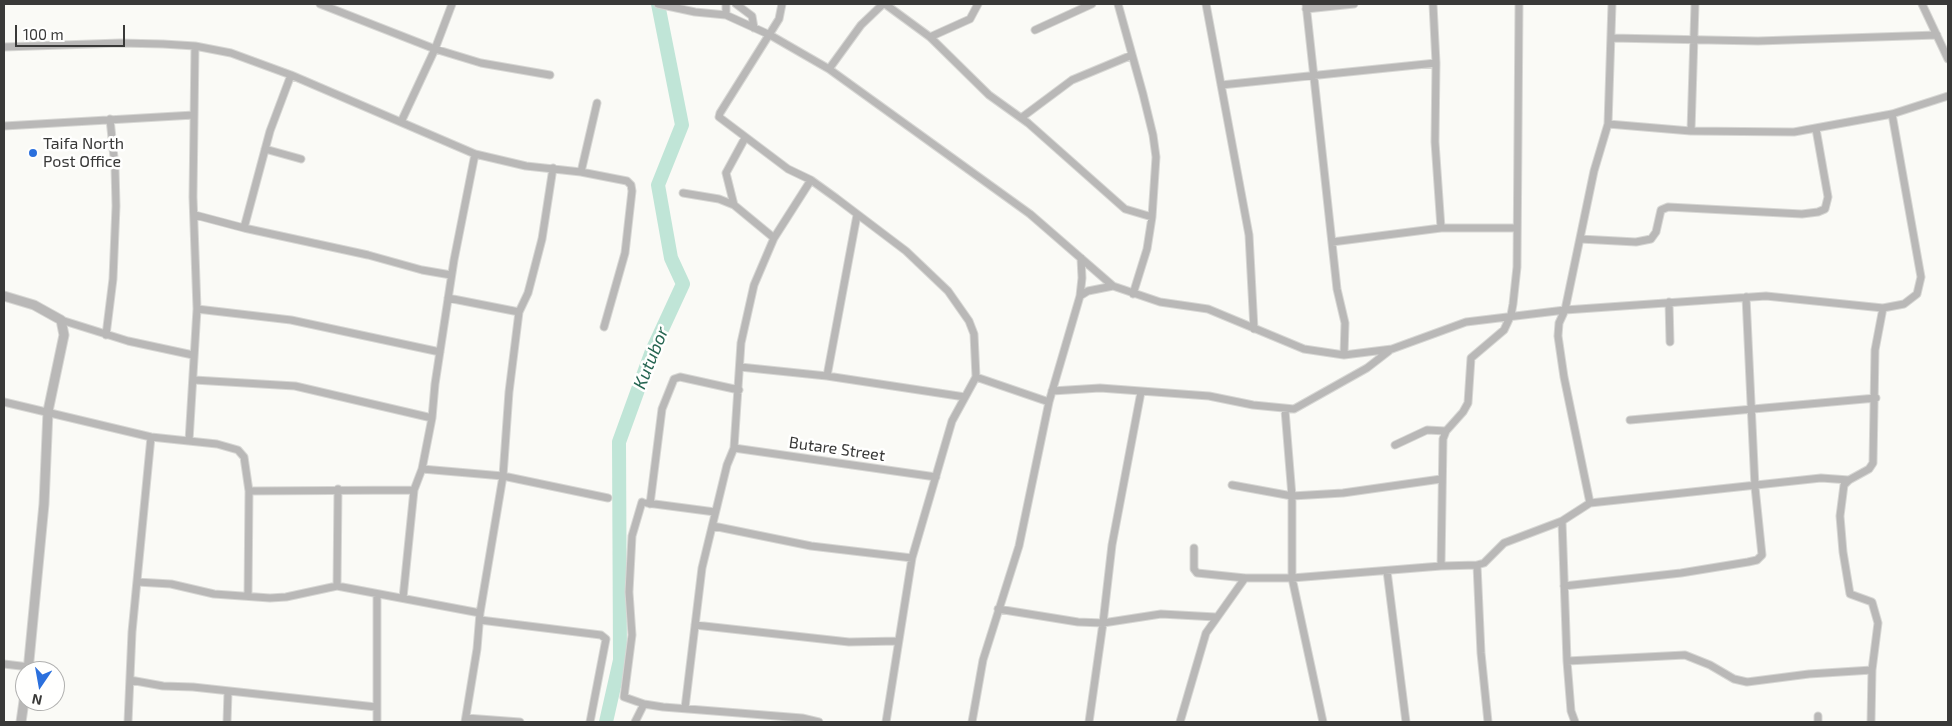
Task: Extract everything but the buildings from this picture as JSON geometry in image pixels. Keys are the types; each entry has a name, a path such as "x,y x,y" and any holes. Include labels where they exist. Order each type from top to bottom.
{"street":[{"path":"320,4 435,49 481,63 550,75"},
{"path":"401,122 435,49 452,4"},
{"path":"658,4 695,12 726,15 770,35 829,69 1030,214 1113,286 1160,302 1208,309 1304,350 1344,355 1392,349 1466,322 1511,315 1746,297 1792,297 1883,308 1904,304 1917,294 1921,276 1892,114"},
{"path":"726,4 726,15"},
{"path":"736,4 752,16 754,28"},
{"path":"782,4 779,19 719,117 788,169 811,180 906,251 948,291 969,321 974,334 976,377 952,420 912,558 886,722"},
{"path":"829,69 860,25 884,4 930,37 989,95 1021,118 1125,208 1152,217"},
{"path":"930,37 970,19 978,4"},
{"path":"1035,30 1092,4"},
{"path":"1118,4 1153,134 1156,178 1147,250 1133,294"},
{"path":"1206,4 1249,235 1254,329"},
{"path":"1344,355 1345,323 1337,289 1306,6 1354,4"},
{"path":"1433,4 1436,63 1435,142 1441,228"},
{"path":"1441,566 1443,439 1446,431 1464,412 1468,403 1471,358 1504,330 1511,315 1517,267 1519,4"},
{"path":"1590,503 1564,377 1558,336 1559,323 1566,310 1594,171 1608,124 1612,4"},
{"path":"1691,132 1696,40 1695,4"},
{"path":"1922,4 1948,59"},
{"path":"1611,38 1758,41 1938,35"},
{"path":"4,47 120,43 195,46 246,57 475,154 526,166 581,172 627,181 631,185 625,253 604,327"},
{"path":"189,441 197,309 193,178 195,46"},
{"path":"1021,118 1072,80 1132,55"},
{"path":"1221,85 1436,63"},
{"path":"244,228 265,148 291,75"},
{"path":"1608,124 1691,132 1794,132 1892,114 1948,96"},
{"path":"581,172 597,103"},
{"path":"4,126 194,115"},
{"path":"106,335 112,293 116,206 115,166 110,119"},
{"path":"1580,239 1636,242 1651,240 1656,232 1661,210 1668,207 1802,214 1825,209 1828,197 1816,129"},
{"path":"734,205 727,185 726,173 745,138"},
{"path":"265,148 301,159"},
{"path":"403,598 414,490 422,469 432,418 435,384 451,275 475,154"},
{"path":"520,722 466,720 480,617 503,476 509,392 519,312 528,293 542,239 553,168"},
{"path":"685,708 702,568 715,512 734,448 741,343 754,285 774,238 811,180"},
{"path":"684,193 719,199 734,205 774,238"},
{"path":"195,215 244,228 368,255 422,270 451,275"},
{"path":"827,376 857,215"},
{"path":"1332,242 1441,228 1517,228"},
{"path":"972,722 983,660 1019,546 1049,402 1080,296 1082,278 1081,258"},
{"path":"1080,296 1088,291 1113,286"},
{"path":"4,296 34,305 61,320 106,335 193,355"},
{"path":"1564,586 1682,573 1757,560 1762,555 1750,409 1746,297"},
{"path":"448,298 519,312"},
{"path":"1669,302 1670,342"},
{"path":"1871,722 1872,670 1878,623 1872,602 1867,598 1850,594 1843,552 1841,506 1844,485 1848,480 1864,473 1873,463 1876,398 1875,350 1883,308"},
{"path":"197,309 290,320 440,352"},
{"path":"30,661 44,504 48,411 62,349 64,334 61,320"},
{"path":"1052,391 1087,388 1209,396 1285,410 1304,406 1367,368 1392,349"},
{"path":"740,367 827,376 965,397"},
{"path":"650,504 662,409 674,379 680,377 739,390"},
{"path":"976,377 1049,402"},
{"path":"194,380 295,386 432,418"},
{"path":"1089,722 1104,623 1112,545 1141,392"},
{"path":"1630,420 1876,398"},
{"path":"4,402 151,437 217,444 238,450 244,457 249,491 248,596"},
{"path":"1285,410 1292,496 1292,578 1323,722"},
{"path":"1395,445 1427,430 1446,431"},
{"path":"128,722 151,437"},
{"name":"Butare Street","path":"734,448 936,477"},
{"path":"422,469 503,476 608,498"},
{"path":"1194,548 1194,569 1197,573 1245,578 1292,578 1441,566 1477,565 1484,563 1504,543 1562,521 1590,503 1612,499 1644,498 1755,487 1821,478 1848,480"},
{"path":"1232,485 1292,496 1343,493 1441,479"},
{"path":"338,489 338,586"},
{"path":"249,491 414,490"},
{"path":"715,512 640,502 632,536 630,592 632,634 623,694 626,700 644,704 802,718 819,722"},
{"path":"1562,521 1567,661 1571,711 1575,722"},
{"path":"713,526 811,546 912,558"},
{"path":"1477,565 1481,653 1488,722"},
{"path":"1387,571 1406,722"},
{"path":"1180,722 1206,633 1216,616 1245,578"},
{"path":"138,582 171,584 214,594 286,597 338,586 403,598 480,617 601,635 606,639 590,722"},
{"path":"377,722 378,594"},
{"path":"998,609 1047,619 1104,623 1161,614 1216,616"},
{"path":"695,625 720,626 849,642 898,641"},
{"path":"1567,661 1685,655 1710,665 1734,680 1747,682 1824,672 1872,670"},
{"path":"130,680 163,686 193,686 228,692 376,707"},
{"path":"227,722 228,692"},
{"path":"635,722 644,704"}],"waterway":[{"name":"Kutubor","path":"606,722 620,660 619,442 652,351 683,284 671,258 658,185 682,125 658,4"}],"place":[{"name":"Taifa North Post Office","path":"33,153"}]}
